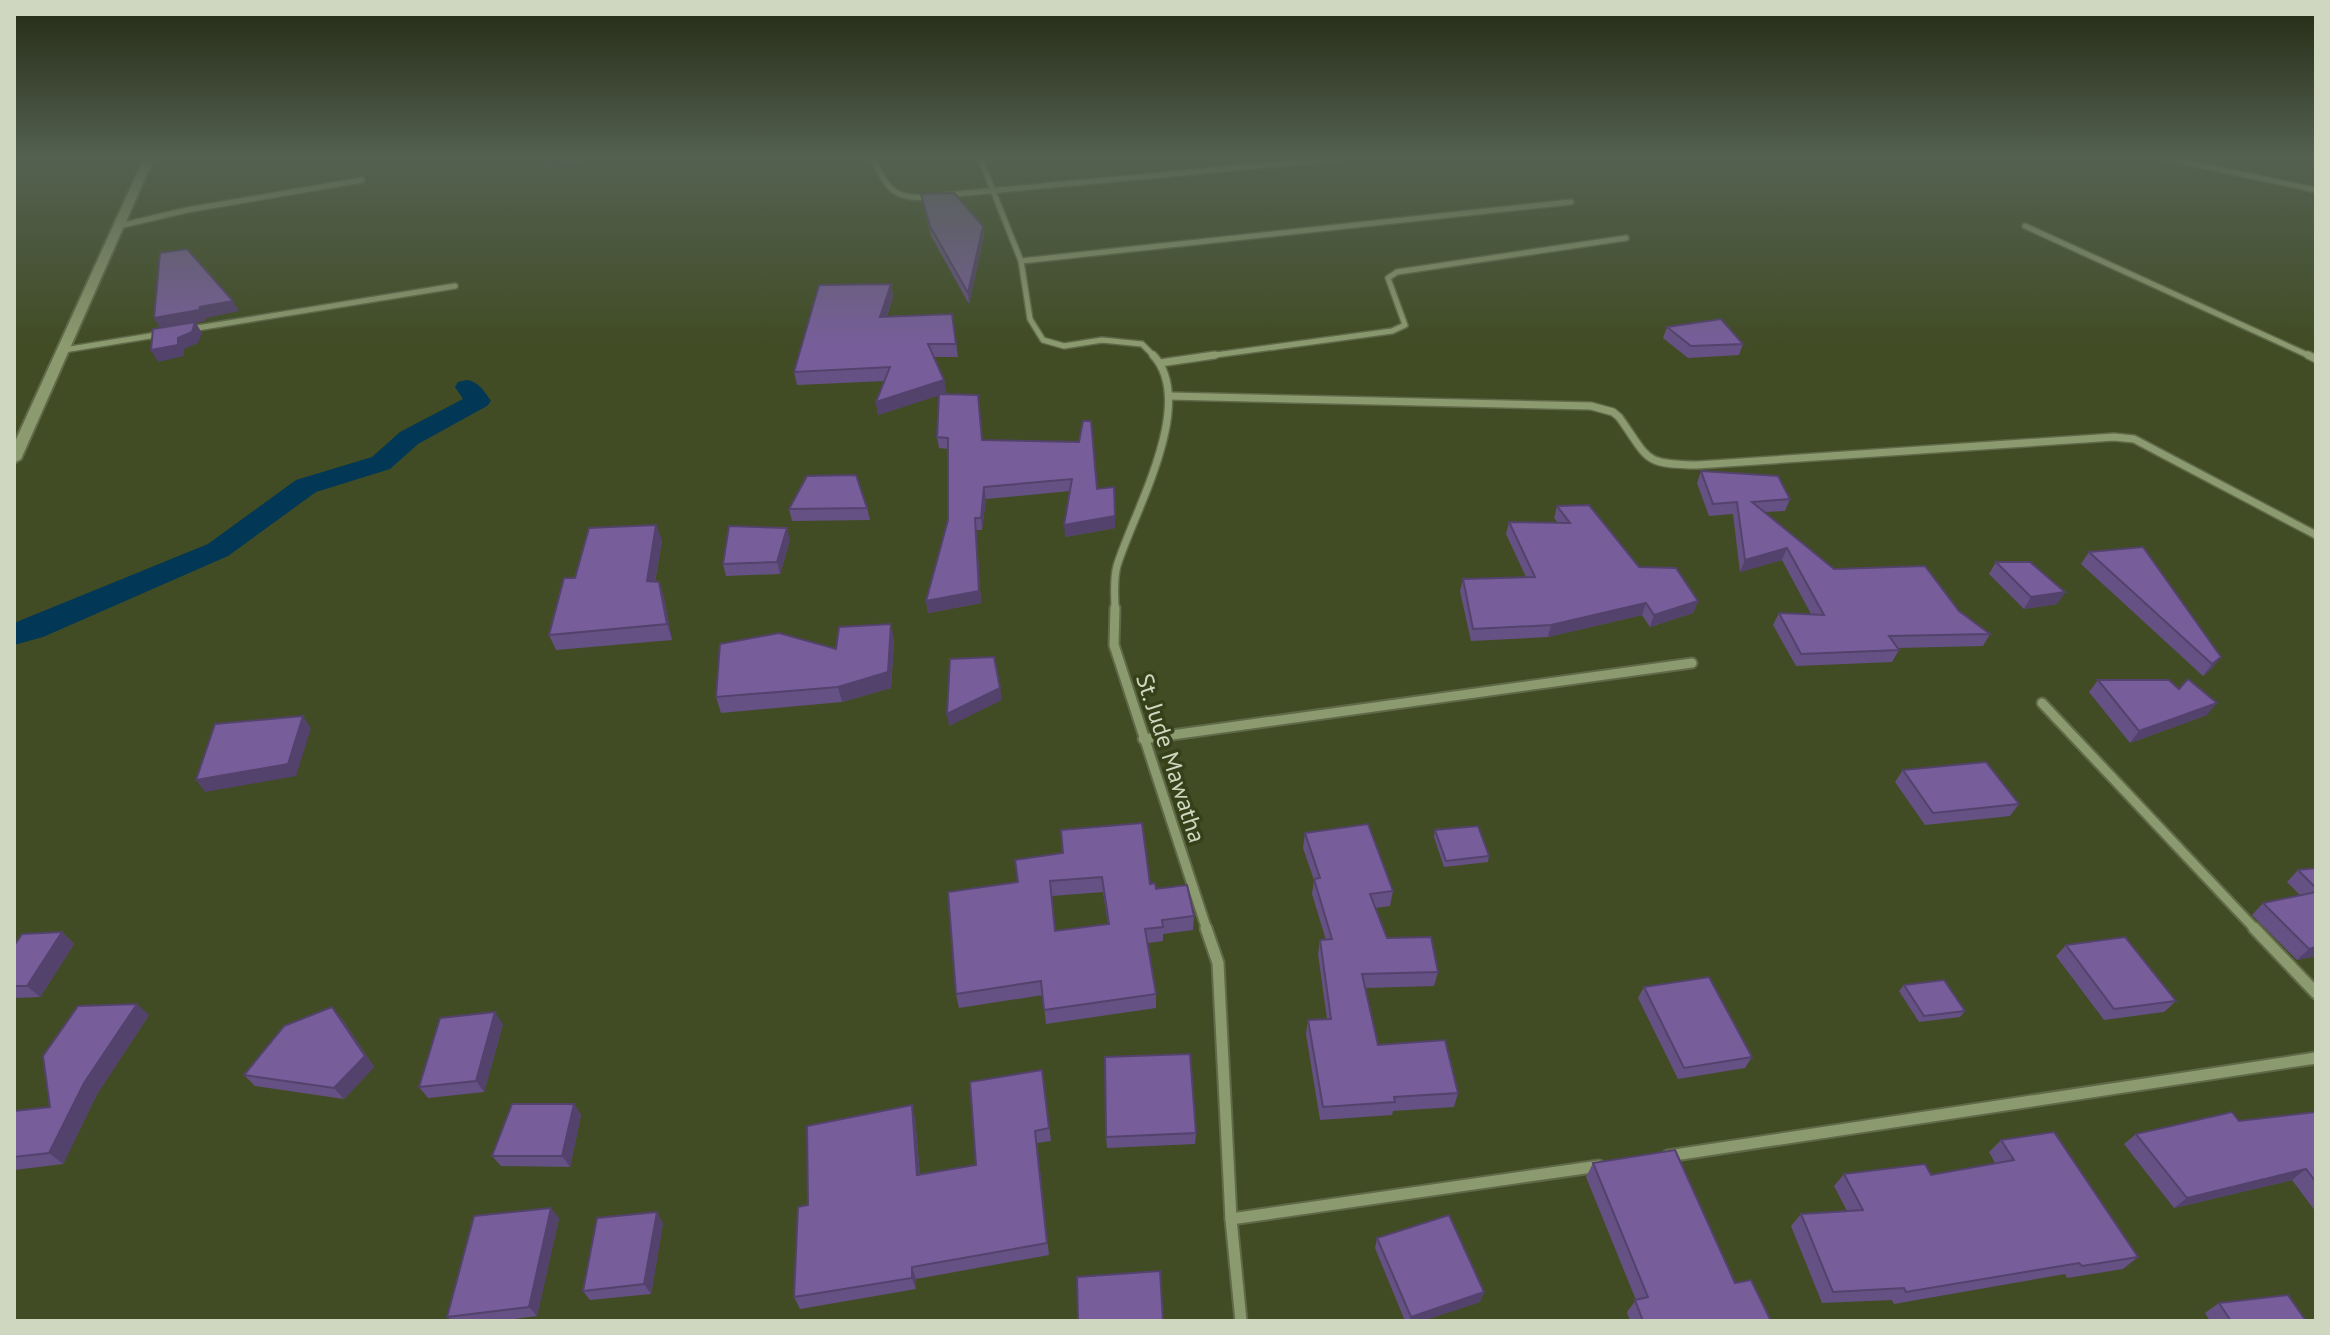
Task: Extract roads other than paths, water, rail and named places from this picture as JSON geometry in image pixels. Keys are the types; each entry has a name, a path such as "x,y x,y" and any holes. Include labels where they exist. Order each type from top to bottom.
{"street":[{"path":"14,459 122,220"},
{"path":"119,226 143,220"},
{"path":"1006,220 1021,261 1030,319 1043,340 1064,346 1102,340 1142,344 1160,363 1392,331 1405,325 1388,278 1397,272 1626,238"},
{"path":"1021,261 1400,220"},
{"path":"2025,226 2316,359"},
{"path":"189,329 455,286"},
{"path":"64,350 174,332"},
{"name":"St. Jude Mawatha","path":"1160,363 1169,396 1169,423 1116,570 1114,645 1218,963 1231,1219 1241,1321"},
{"path":"1169,396 1591,406 1613,412 1649,459 1659,464 1697,465 2114,437 2134,439 2316,535"},
{"path":"1143,739 1692,663"},
{"path":"2042,703 2316,993"},
{"path":"1658,1157 2316,1058"},
{"path":"1231,1219 1611,1164"}],"waterway":[{"path":"14,634 32,630 218,550 306,486 381,463 409,438 478,401 467,387"}]}
